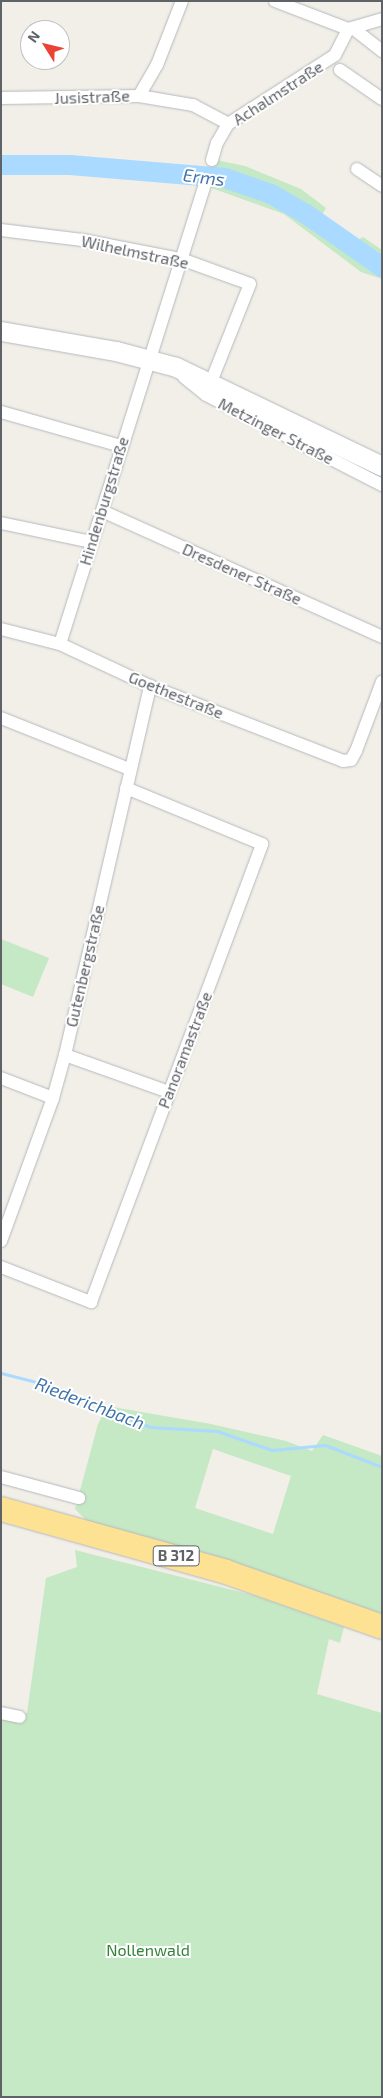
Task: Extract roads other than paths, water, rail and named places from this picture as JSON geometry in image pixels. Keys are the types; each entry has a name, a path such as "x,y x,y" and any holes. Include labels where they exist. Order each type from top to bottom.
{"highway":[{"name":"B 312","path":"1,1509 226,1572 382,1627"}],"street":[{"name":"Jusistraße","path":"1,98 139,96 157,65 182,1"},
{"path":"275,1 351,29 382,51"},
{"path":"351,29 382,19"},
{"name":"Achalmstraße","path":"212,160 217,143 228,124 335,55 351,29"},
{"path":"340,70 382,99"},
{"path":"139,96 193,105 228,124"},
{"path":"357,169 382,186"},
{"name":"Wilhelmstraße","path":"181,259 190,236 205,183"},
{"name":"Wilhelmstraße","path":"1,230 82,240 181,259 250,284 211,382"},
{"name":"Hindenburgstraße","path":"60,644 148,358 181,259"},
{"name":"Metzinger Straße","path":"1,331 148,358 176,367 381,462"},
{"name":"Metzinger Straße","path":"176,367 206,395 382,485"},
{"path":"1,412 121,446"},
{"name":"Dresdener Straße","path":"102,512 382,637"},
{"path":"1,523 92,542"},
{"name":"Goethestraße","path":"1,629 60,644 150,686 343,761 351,760 382,682"},
{"name":"Gutenbergstraße","path":"1,1241 53,1098 65,1055 129,769 150,686"},
{"path":"1,718 129,769"},
{"name":"Panoramastraße","path":"1,1267 91,1302 262,844 126,788"},
{"path":"65,1055 169,1092"},
{"path":"1,1078 53,1098"},
{"path":"1,1476 79,1498"},
{"path":"1,1713 20,1716"}],"waterway":[{"name":"Erms","path":"1,165 70,165 225,178 271,194 306,214 382,267"},
{"name":"Riederichbach","path":"1,1373 52,1386 150,1427 217,1431 272,1450 325,1445 382,1467"}],"park label":[{"name":"Nollenwald","path":"148,1950"}]}
